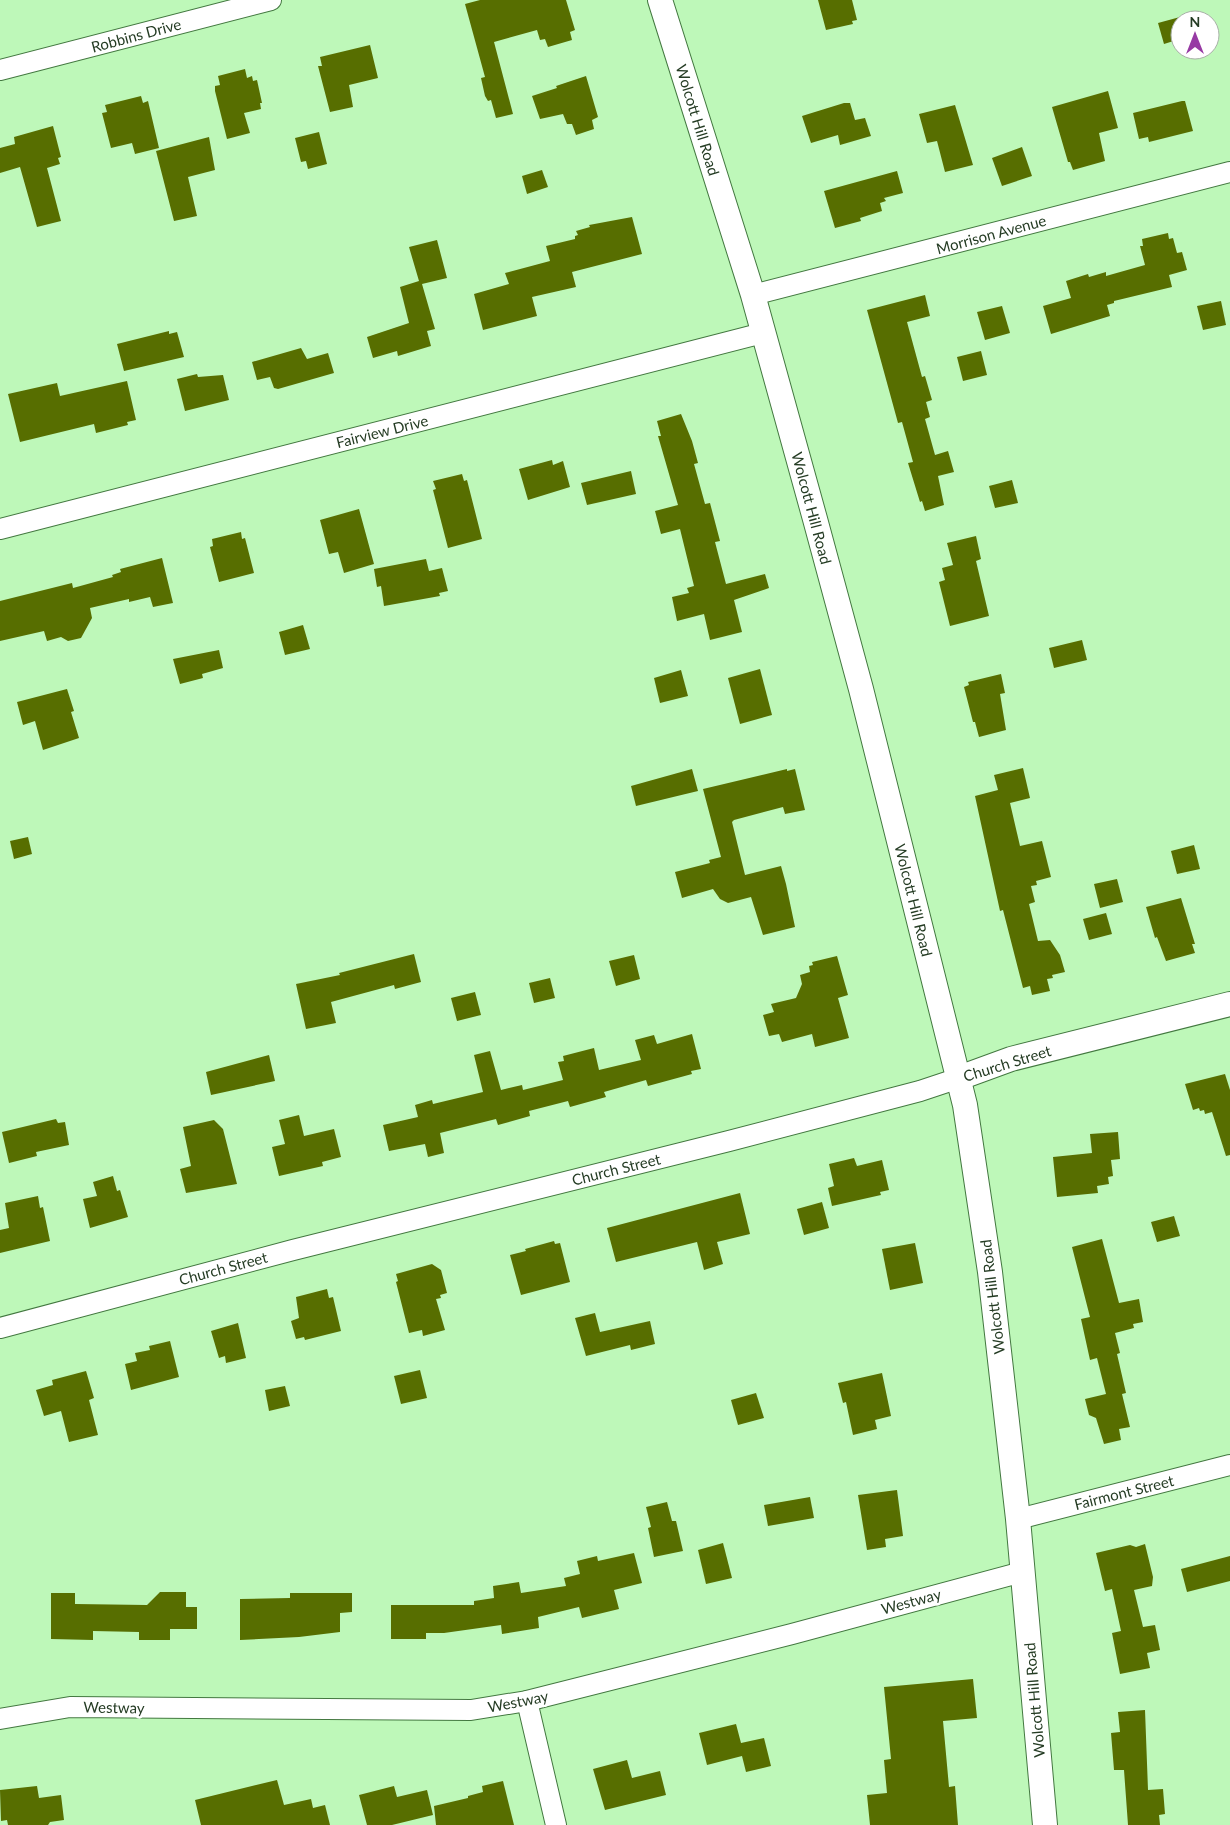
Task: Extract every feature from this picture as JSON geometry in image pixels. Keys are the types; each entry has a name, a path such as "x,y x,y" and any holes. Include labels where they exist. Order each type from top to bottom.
{"street":[{"name":"Robbins Drive","path":"0,70 271,0"},
{"name":"Wolcott Hill Road","path":"660,0 753,295 861,690 959,1078 969,1126 990,1272 1018,1519 1045,1825"},
{"name":"Morrison Avenue","path":"753,295 1230,172"},
{"name":"Fairview Drive","path":"0,529 763,332"},
{"name":"Church Street","path":"0,1328 293,1250 729,1141 920,1091 1011,1059 1230,1004"},
{"name":"Fairmont Street","path":"1018,1519 1230,1465"},
{"name":"Westway","path":"0,1719 70,1707 471,1710 527,1701 792,1634 1022,1572"},
{"path":"527,1701 556,1825"}],"building":[{"path":"480,0 566,0 575,30 570,32 572,40 548,47 545,39 540,40 537,30 494,42 513,114 496,118 491,100 488,101 485,96 481,78 485,77 465,4"},
{"path":"818,0 852,0 857,20 852,21 853,24 826,30"},
{"path":"1170,20 1170,42 1164,44 1158,23"},
{"path":"370,45 378,78 349,85 353,107 330,112 318,66 322,66 320,57"},
{"path":"245,69 247,78 252,76 253,81 257,80 262,103 260,103 261,109 244,113 250,133 227,139 215,86 220,85 218,76"},
{"path":"586,76 598,117 592,120 594,129 576,135 572,124 567,124 563,114 540,119 532,96"},
{"path":"1108,91 1118,128 1099,133 1105,161 1073,170 1070,162 1068,162 1052,107"},
{"path":"141,96 143,103 148,101 159,148 135,154 132,143 111,148 102,113 107,112 105,105"},
{"path":"1185,101 1193,131 1149,142 1148,137 1139,139 1133,113"},
{"path":"844,103 850,103 855,120 865,118 871,136 840,145 838,135 811,143 802,116"},
{"path":"955,105 973,165 945,172 937,141 927,143 919,114"},
{"path":"53,126 61,157 58,158 60,164 47,168 61,221 37,227 20,167 0,173 0,148 15,144 14,137"},
{"path":"319,132 327,164 308,169 306,161 301,162 295,138"},
{"path":"209,137 215,170 188,177 197,216 174,221 156,151"},
{"path":"1022,147 1032,176 1002,186 992,158"},
{"path":"542,170 548,187 527,194 522,176"},
{"path":"897,171 903,193 884,198 886,201 880,203 882,211 860,218 861,221 835,228 824,191"},
{"path":"632,217 642,254 572,272 576,287 532,297 537,316 483,330 474,294 509,284 505,273 550,261 546,246 575,239 575,236 578,235 576,231 590,227 589,225"},
{"path":"1168,233 1169,239 1173,238 1177,253 1182,252 1187,270 1169,275 1172,287 1114,301 1114,303 1107,305 1110,316 1051,334 1043,306 1071,298 1066,281 1088,274 1089,277 1106,272 1106,276 1145,265 1140,246 1143,246 1142,239"},
{"path":"437,240 447,278 422,284 435,329 427,331 431,346 398,356 397,351 373,358 367,337 409,323 400,287 419,281 409,247"},
{"path":"925,295 930,316 907,322 922,377 925,376 932,400 926,402 930,417 925,419 935,455 948,451 954,472 938,476 944,505 925,511 922,501 920,502 908,463 913,462 902,422 898,423 867,310"},
{"path":"1221,301 1226,325 1203,330 1197,306"},
{"path":"1002,306 1010,333 985,340 977,312"},
{"path":"169,331 169,334 177,332 184,357 124,371 117,344"},
{"path":"301,348 307,359 328,353 334,373 278,389 274,388 270,377 257,380 252,362"},
{"path":"981,351 987,375 963,381 957,357"},
{"path":"197,374 198,377 223,375 229,400 185,411 177,379"},
{"path":"127,381 136,420 127,422 128,425 96,433 94,424 20,442 8,394 57,383 60,396"},
{"path":"681,414 692,441 698,463 694,464 705,504 710,503 720,541 715,542 726,584 765,574 769,588 734,600 742,632 710,640 704,614 677,621 672,597 689,593 687,588 694,586 680,529 661,534 655,511 678,505 658,436 661,436 657,421"},
{"path":"552,460 553,465 563,461 570,487 528,500 519,469"},
{"path":"631,471 636,494 587,505 581,483"},
{"path":"462,474 464,481 467,480 482,539 448,548 433,490 436,489 433,481"},
{"path":"1012,480 1018,503 995,508 989,486"},
{"path":"359,509 374,564 344,573 338,552 329,554 320,520"},
{"path":"241,532 242,539 245,538 254,573 219,582 210,547 213,546 212,539"},
{"path":"976,536 981,559 976,561 989,616 950,626 939,582 945,580 942,568 953,565 947,543"},
{"path":"162,558 173,603 153,607 150,597 129,602 129,599 90,608 92,618 81,638 68,641 61,637 47,641 44,631 0,641 0,601 72,583 73,588 113,577 112,575 121,572 120,569"},
{"path":"426,559 429,571 442,568 448,591 439,593 440,596 384,606 381,586 377,587 374,569"},
{"path":"303,625 310,649 285,655 279,632"},
{"path":"1082,640 1087,660 1054,668 1049,648"},
{"path":"219,650 223,668 202,674 203,678 180,684 173,659"},
{"path":"760,669 772,715 740,724 728,678"},
{"path":"681,670 688,696 660,703 654,678"},
{"path":"1001,674 1005,693 1000,694 1006,730 979,737 964,687 969,685 968,682"},
{"path":"67,689 74,711 71,712 79,738 43,750 35,721 23,725 17,702"},
{"path":"1023,768 1030,798 1010,803 1020,846 1042,841 1051,877 1036,881 1037,885 1031,886 1035,902 1029,904 1038,941 1050,940 1060,955 1065,972 1052,975 1053,978 1047,979 1050,991 1032,995 1030,986 1023,988 1003,910 1000,911 975,796 998,790 994,775"},
{"path":"692,769 698,791 636,806 631,786"},
{"path":"787,769 787,771 795,769 805,810 785,814 783,807 732,822 745,875 781,866 786,884 795,927 763,935 751,897 728,903 720,899 713,889 682,898 675,872 710,863 709,860 721,857 703,789"},
{"path":"28,837 32,854 14,859 10,841"},
{"path":"1194,845 1200,869 1177,874 1171,851"},
{"path":"1117,879 1123,902 1100,908 1094,884"},
{"path":"1181,898 1195,944 1192,944 1195,953 1166,961 1157,937 1155,938 1146,907"},
{"path":"1106,913 1112,934 1089,940 1083,919"},
{"path":"414,954 421,982 395,989 394,985 331,1002 336,1023 306,1029 296,984 340,975 339,973"},
{"path":"634,955 640,979 616,986 609,961"},
{"path":"837,956 848,995 838,998 849,1038 815,1047 812,1034 782,1042 779,1034 769,1036 763,1015 774,1012 771,1004 796,998 802,984 800,975 810,972 809,966 813,965 812,962"},
{"path":"550,978 555,998 534,1003 529,983"},
{"path":"475,992 481,1015 457,1021 451,998"},
{"path":"692,1034 701,1069 691,1071 692,1074 648,1086 646,1080 604,1092 606,1097 570,1107 568,1101 529,1111 530,1116 498,1125 496,1119 440,1133 444,1153 428,1157 425,1144 389,1151 383,1125 418,1117 415,1105 432,1100 433,1104 483,1092 474,1055 490,1051 501,1090 522,1085 523,1090 563,1080 558,1062 564,1061 563,1056 594,1048 599,1070 641,1060 635,1040 654,1035 657,1044"},
{"path":"269,1055 275,1081 211,1095 206,1072"},
{"path":"1225,1074 1230,1090 1230,1155 1226,1156 1212,1112 1205,1114 1204,1110 1200,1111 1199,1108 1193,1110 1185,1084"},
{"path":"299,1115 304,1136 334,1129 341,1157 322,1162 323,1166 279,1176 272,1147 285,1144 279,1120"},
{"path":"56,1119 58,1123 65,1122 69,1145 36,1152 37,1156 9,1163 2,1132"},
{"path":"214,1120 223,1129 237,1184 186,1193 180,1169 191,1166 183,1127"},
{"path":"1118,1132 1120,1159 1111,1160 1113,1176 1108,1177 1109,1184 1097,1186 1098,1193 1057,1197 1053,1157 1092,1153 1090,1134"},
{"path":"854,1158 857,1166 882,1160 889,1190 880,1192 881,1195 832,1206 828,1188 834,1186 829,1164"},
{"path":"113,1176 117,1191 120,1190 128,1217 90,1228 83,1199 97,1196 93,1182"},
{"path":"740,1193 750,1234 717,1242 723,1264 704,1270 697,1242 616,1262 607,1228"},
{"path":"38,1196 40,1208 43,1207 50,1241 0,1253 0,1230 9,1228 5,1203"},
{"path":"822,1202 829,1228 804,1235 797,1209"},
{"path":"1174,1216 1180,1236 1157,1242 1151,1222"},
{"path":"1102,1239 1119,1303 1139,1299 1143,1322 1133,1324 1134,1328 1115,1333 1120,1353 1117,1354 1126,1393 1122,1394 1130,1427 1119,1429 1121,1440 1104,1444 1096,1418 1089,1415 1085,1399 1106,1394 1097,1358 1090,1360 1081,1319 1090,1317 1072,1247"},
{"path":"554,1241 555,1244 560,1243 570,1282 521,1295 510,1255"},
{"path":"915,1243 923,1283 890,1290 882,1249"},
{"path":"432,1264 441,1270 447,1293 440,1295 441,1298 436,1299 445,1330 423,1336 422,1330 409,1333 396,1282 398,1281 396,1274"},
{"path":"327,1289 329,1298 333,1297 341,1331 305,1340 304,1337 296,1339 291,1321 299,1318 296,1297"},
{"path":"595,1313 600,1332 650,1321 655,1344 631,1350 630,1345 586,1356 575,1318"},
{"path":"238,1323 246,1358 226,1363 225,1356 219,1358 211,1331"},
{"path":"170,1341 179,1377 131,1390 125,1364 137,1361 135,1353 150,1350 149,1346"},
{"path":"420,1370 427,1398 401,1404 394,1376"},
{"path":"86,1371 94,1398 89,1400 98,1435 69,1442 61,1411 44,1416 36,1390 53,1385 52,1380"},
{"path":"882,1373 891,1416 875,1420 877,1429 853,1435 846,1402 843,1403 838,1383"},
{"path":"285,1386 290,1406 269,1411 265,1390"},
{"path":"756,1393 764,1418 738,1425 731,1400"},
{"path":"897,1490 903,1536 885,1539 886,1547 867,1550 858,1495"},
{"path":"810,1497 814,1518 768,1526 764,1505"},
{"path":"667,1502 672,1521 676,1521 683,1551 654,1557 648,1528 651,1527 646,1507"},
{"path":"723,1543 732,1578 706,1584 698,1550"},
{"path":"1145,1544 1153,1577 1152,1586 1134,1590 1143,1627 1155,1625 1160,1650 1147,1653 1150,1668 1120,1674 1112,1633 1121,1631 1112,1589 1105,1591 1096,1553 1130,1545 1136,1547"},
{"path":"634,1553 642,1583 614,1590 619,1609 582,1618 579,1607 538,1617 539,1628 502,1634 501,1625 444,1633 426,1633 426,1639 391,1639 391,1605 474,1605 474,1601 494,1598 493,1586 519,1582 521,1593 566,1586 564,1578 580,1574 577,1561 597,1556 598,1561"},
{"path":"1230,1556 1230,1581 1187,1592 1181,1569"},
{"path":"160,1592 186,1592 186,1607 197,1607 197,1629 170,1629 170,1640 139,1640 139,1632 93,1631 93,1640 51,1639 51,1593 75,1593 75,1604 147,1605"},
{"path":"290,1593 352,1593 352,1612 340,1613 340,1632 299,1637 240,1640 240,1599 290,1598"},
{"path":"973,1679 977,1718 943,1721 949,1787 955,1786 958,1825 870,1825 867,1795 887,1793 884,1760 891,1759 884,1687"},
{"path":"1145,1710 1148,1790 1163,1789 1165,1814 1159,1815 1160,1825 1128,1825 1124,1770 1114,1770 1111,1733 1120,1732 1118,1712"},
{"path":"736,1724 741,1743 764,1738 771,1766 746,1772 742,1756 707,1765 699,1733"},
{"path":"627,1760 632,1778 660,1771 666,1795 605,1810 593,1769"},
{"path":"277,1780 284,1805 311,1799 313,1808 325,1805 330,1825 201,1825 195,1800"},
{"path":"503,1781 514,1825 436,1825 434,1806 468,1798 468,1796 483,1792 482,1786"},
{"path":"37,1786 39,1798 61,1795 64,1820 50,1822 48,1825 8,1825 7,1820 1,1821 0,1790"},
{"path":"394,1786 397,1797 427,1790 433,1815 392,1825 367,1825 359,1795"}]}
